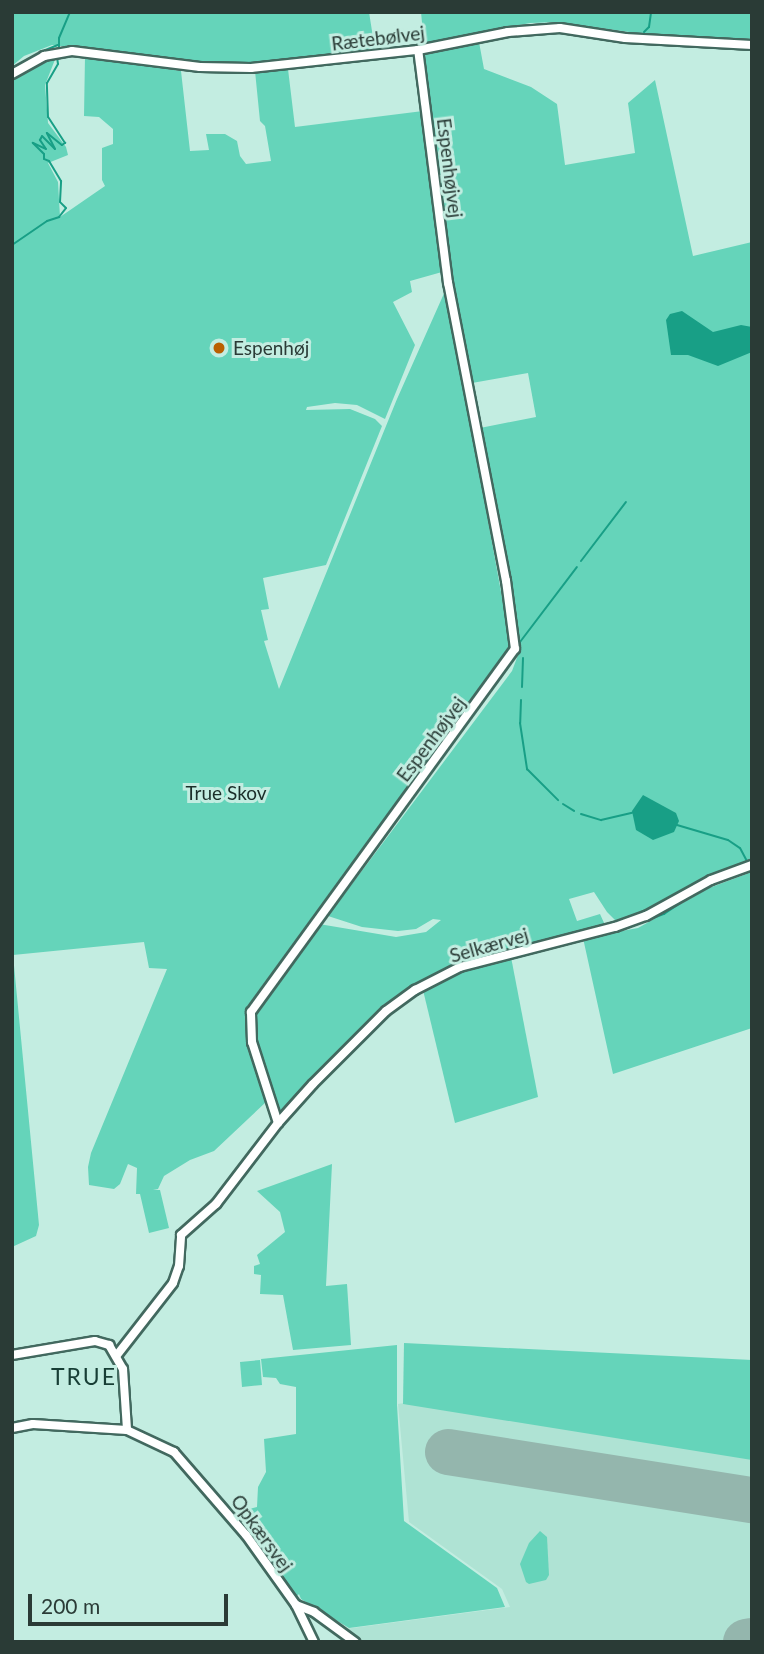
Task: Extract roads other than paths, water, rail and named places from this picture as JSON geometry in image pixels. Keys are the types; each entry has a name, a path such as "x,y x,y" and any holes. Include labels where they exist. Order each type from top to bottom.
{"street":[{"name":"Rætebølvej","path":"12,74 44,56 72,51 230,69 418,50 509,32 560,28 625,38 752,45"},
{"name":"Espenhøjvej","path":"278,1123 252,1042 251,1012 515,649 506,581 448,283 418,50"},
{"name":"Selkærvej","path":"278,1123 358,1037 415,990 444,974 483,959 628,923 710,880 752,865"},
{"path":"117,1355 173,1283 179,1266 181,1235 216,1204 278,1123"},
{"path":"12,1355 103,1341 117,1355 123,1369 127,1430 33,1424 12,1428"},
{"name":"Opkærsvej","path":"127,1430 174,1452 219,1500 296,1605 314,1642"},
{"path":"296,1605 314,1612 355,1642"}],"waterway":[{"path":"59,47 59,38 70,12"},
{"path":"644,32 649,27 651,12"},
{"path":"43,51 58,45"},
{"path":"12,245 47,221 59,217 66,208 60,202 61,181 49,161 44,159 44,154 33,143 46,149 40,140 42,136 55,149 47,133 62,145 65,143 48,117 47,83 58,64 57,57"},
{"path":"581,561 626,502"},
{"path":"520,651 520,642 577,567"},
{"path":"522,687 523,658"},
{"path":"521,700 520,723 527,769 558,800"},
{"path":"563,804 574,811"},
{"path":"581,814 601,820 632,813"},
{"path":"677,825 728,840 740,848 747,861"},
{"path":"731,877 752,871"},
{"path":"624,929 664,914 692,895"},
{"path":"596,937 614,932"}],"place":[{"name":"Espenhøj","path":"219,348"}],"district":[{"name":"TRUE","path":"84,1376"}],"park label":[{"name":"True Skov","path":"226,793"}]}
